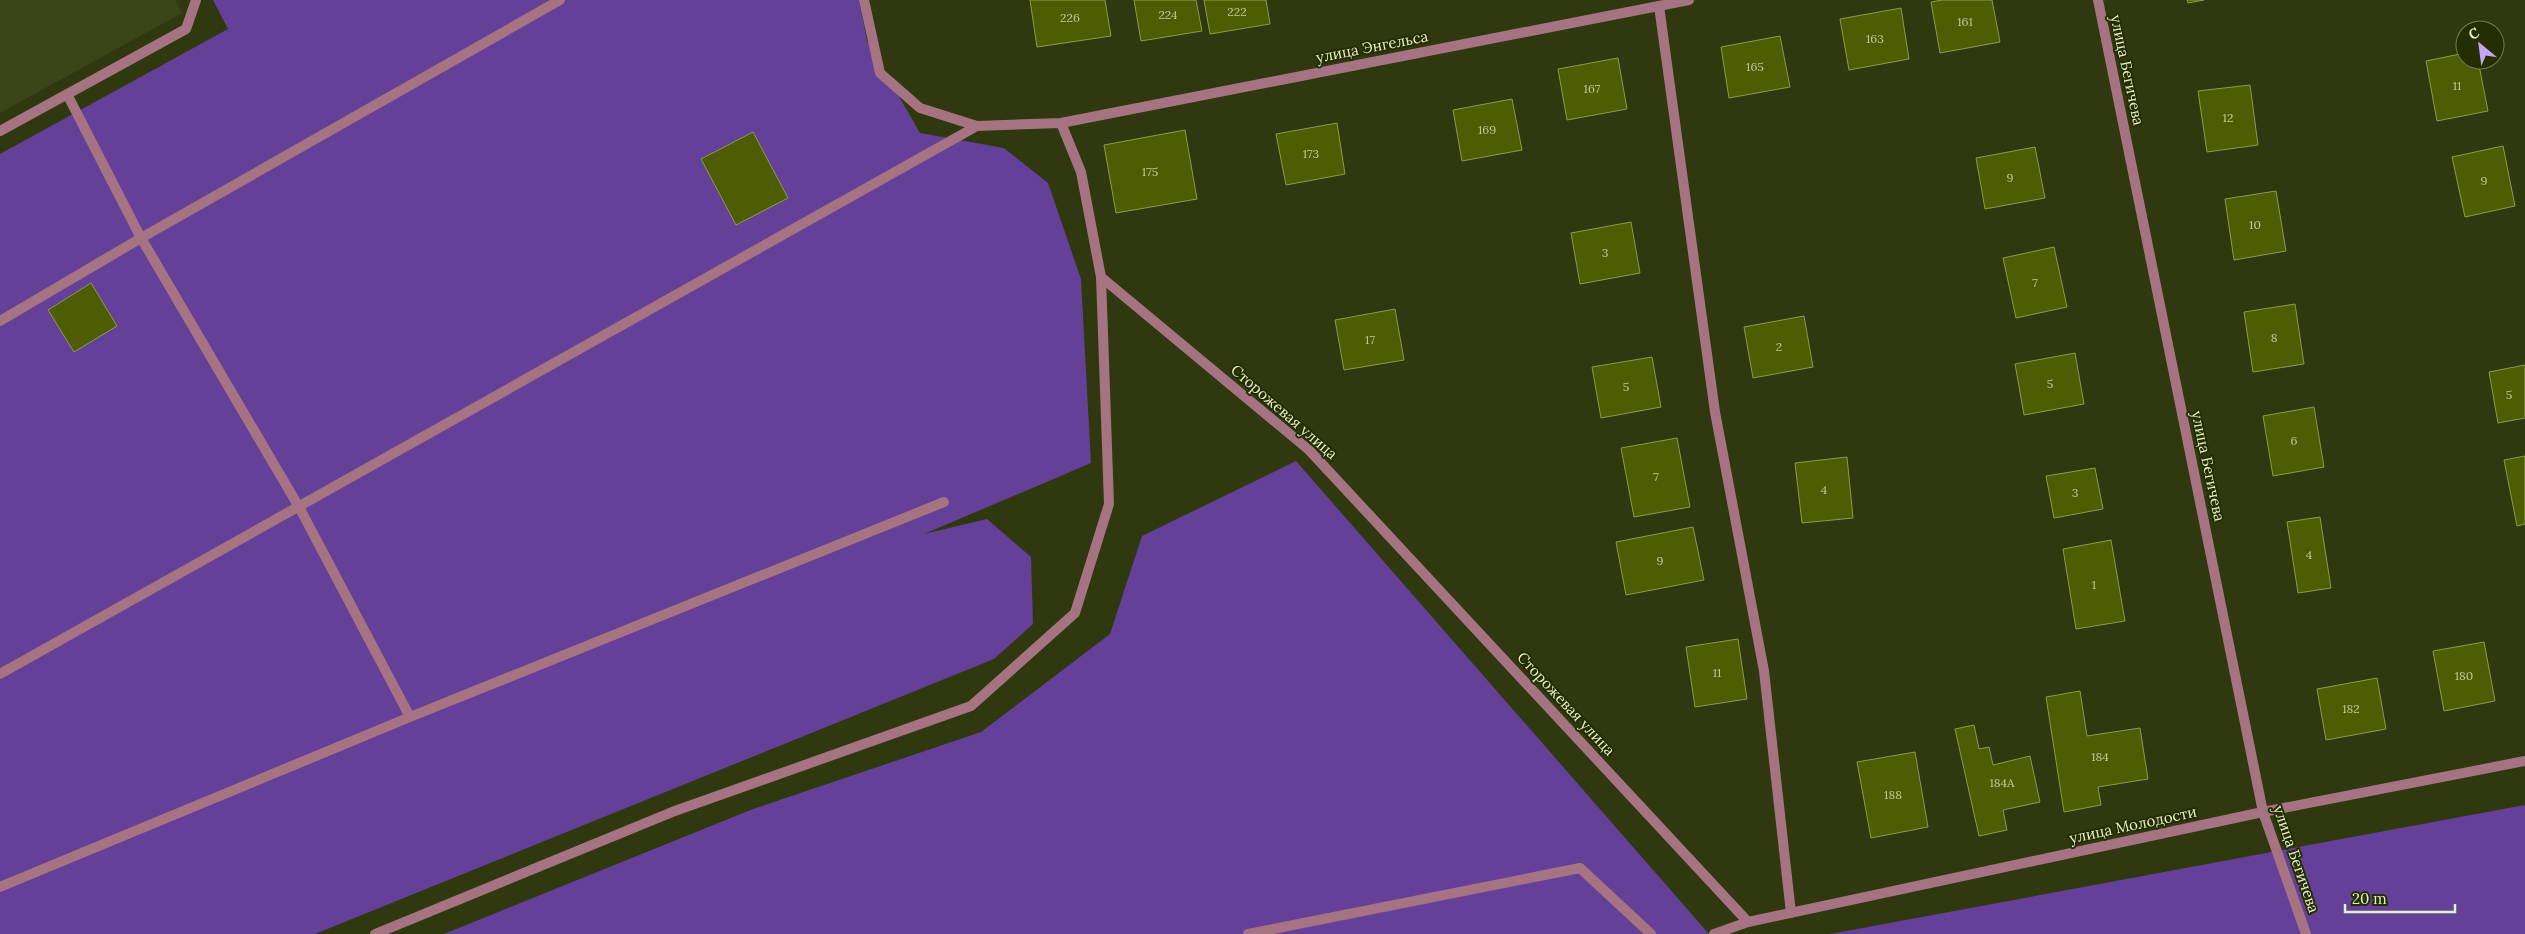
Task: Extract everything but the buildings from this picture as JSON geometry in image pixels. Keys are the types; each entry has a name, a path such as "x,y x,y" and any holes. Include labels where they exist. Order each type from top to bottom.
{"street":[{"path":"0,131 186,29 196,0"},
{"path":"0,321 141,238 560,0"},
{"path":"375,934 672,812 971,706 1075,613 1109,504 1101,278 1081,172 1061,123 977,126 920,108 880,73 864,0"},
{"name":"улица Энгельса","path":"1061,123 1689,0"},
{"name":"улица Бегичева","path":"2098,0 2263,812 2306,934"},
{"path":"1660,6 1715,412 1764,671 1791,913"},
{"path":"68,94 141,238 298,508 410,716"},
{"path":"0,674 977,126"},
{"name":"Сторожевая улица","path":"1101,278 1309,450 1748,922"},
{"path":"0,888 410,716 944,502"},
{"name":"улица Молодости","path":"1714,934 1748,922 2263,812 2525,761"},
{"path":"1248,934 1580,868 1651,934"}],"shaded area":[{"path":"0,0 175,0 182,13 0,113"},
{"path":"213,0 859,0 867,41 920,133 1004,148 1048,183 1081,279 1091,463 924,534 987,519 1031,557 1033,624 994,659 315,934 0,934 0,154 228,29"},
{"path":"1296,461 1709,934 444,934 753,809 981,732 1110,634 1142,536"},
{"path":"2525,805 2525,934 1830,934"}]}
